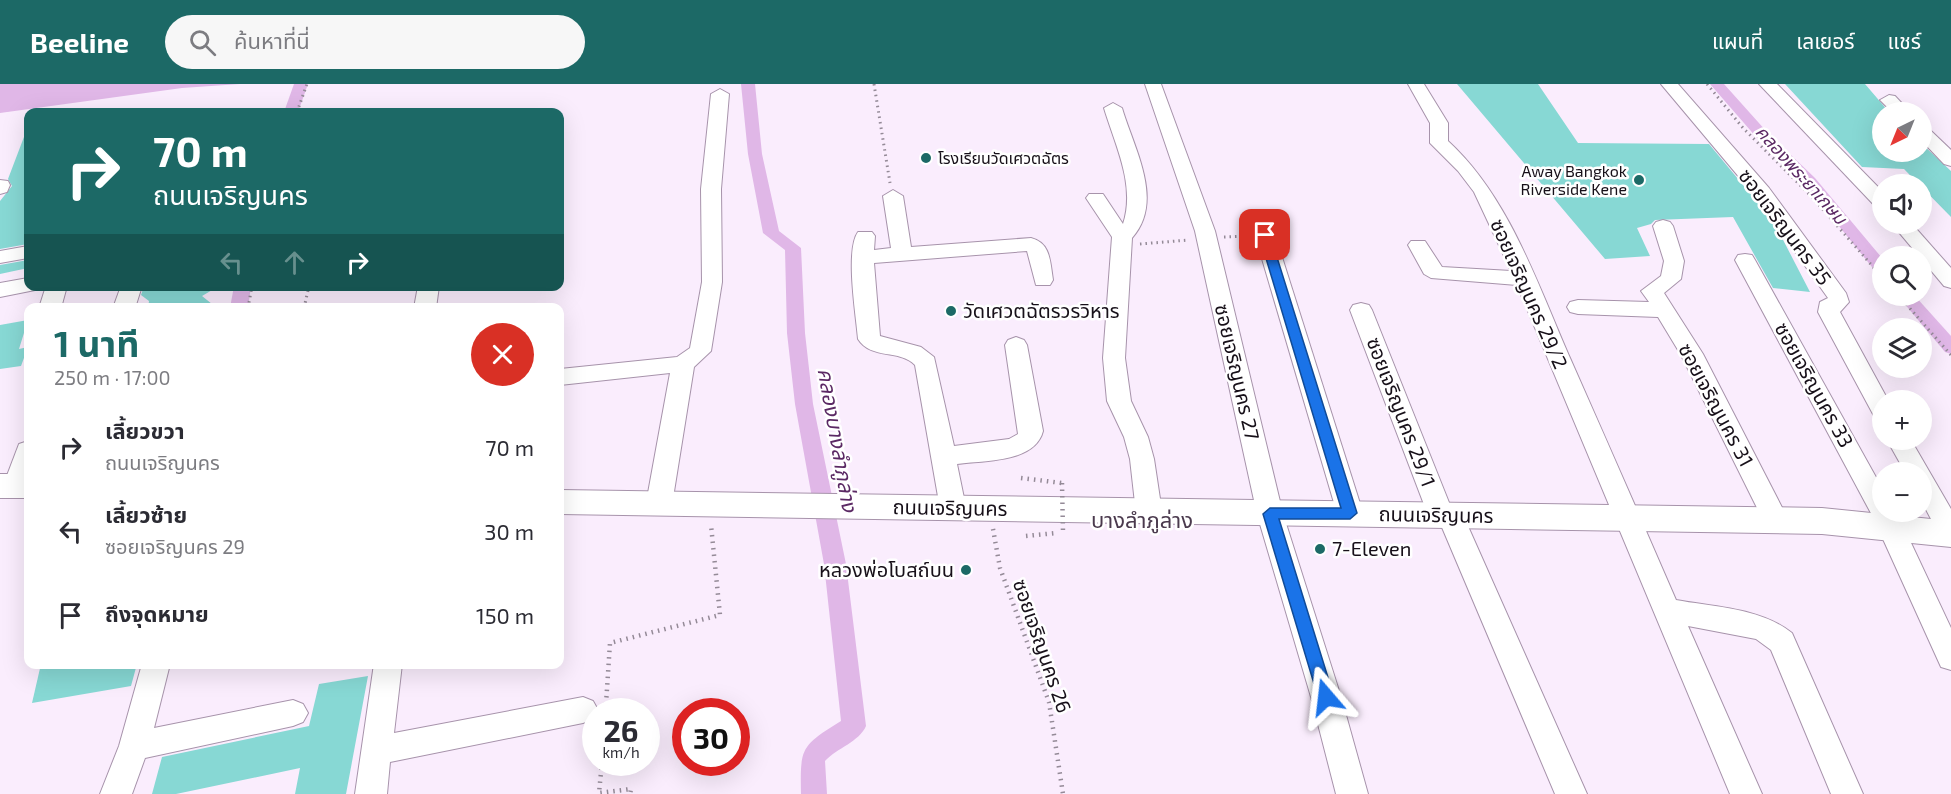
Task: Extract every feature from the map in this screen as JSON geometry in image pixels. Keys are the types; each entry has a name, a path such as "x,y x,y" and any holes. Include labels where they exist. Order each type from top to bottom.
{"main road":[{"name":"ถนนเจริญนคร","path":"564,502 1822,521 1872,518"},
{"name":"ถนนเจริญนคร","path":"1905,522 1951,534"}],"street":[{"name":"ซอยเจริญนคร 27","path":"1153,84 1205,231 1270,514 1326,697 1352,794"},
{"name":"ซอยเจริญนคร 29/2","path":"1416,84 1439,123 1437,131 1439,143 1465,167 1483,192 1525,279 1746,794"},
{"name":"ซอยเจริญนคร 35","path":"1670,84 1780,215 1839,298 1838,302 1828,307 1828,312 1872,392"},
{"path":"1767,84 1872,192"},
{"path":"564,377 683,364 700,351 712,282 711,189 720,94"},
{"path":"1113,108 1140,195 1132,228 1122,237"},
{"path":"1932,142 1951,160"},
{"path":"892,196 902,254"},
{"path":"1096,198 1122,237 1114,358 1119,401 1136,437 1142,459 1149,512"},
{"path":"1578,308 1657,301 1671,279 1674,261 1663,226"},
{"path":"1911,234 1951,281"},
{"path":"1265,235 1350,513"},
{"path":"953,508 926,363 922,357 909,349 876,345 869,339 864,246 902,254 1031,244 1037,248 1043,280"},
{"path":"1418,245 1431,269 1438,273 1525,279"},
{"path":"0,257 24,252"},
{"name":"ซอยเจริญนคร 33","path":"1745,260 1872,491"},
{"path":"0,290 24,286"},
{"name":"ซอยเจริญนคร 31","path":"1657,301 1692,354 1776,520"},
{"name":"ซอยเจริญนคร 29/1","path":"1361,310 1446,515 1571,794"},
{"path":"943,457 1013,447 1029,439 1031,431 1016,345"},
{"path":"659,504 683,364"},
{"path":"1932,499 1951,534"},
{"name":"ซอยเจริญนคร 33","path":"1888,522 1951,658"},
{"path":"1667,610 1756,627 1770,632 1782,642 1847,794"},
{"path":"116,794 134,746 155,669"},
{"path":"370,794 378,750 387,669"},
{"path":"134,746 293,713"},
{"path":"378,750 582,713"}],"path":[{"path":"298,108 307,84"},
{"path":"874,84 892,196"},
{"path":"1707,84 1743,128 1812,197 1872,266"},
{"path":"1908,306 1951,355"},
{"path":"1021,478 1062,483 1063,532 1026,536"},
{"path":"597,698 610,643 720,615 709,505"},
{"name":"ซอยเจริญนคร 26","path":"989,509 1000,568 1049,702 1063,794"},
{"path":"601,776 599,793 630,789 630,794"}],"shaded area":[{"path":"0,84 240,84 182,88 0,113"}],"building":[{"name":"Away Bangkok Riverside Kene","path":"1457,84 1538,84 1578,143 1709,144 1780,234 1810,292 1773,288 1733,217 1655,220 1651,224 1637,228 1650,256 1605,259"},
{"path":"1785,84 1865,84 1880,102 1872,102 1872,162 1932,162 1932,153 1951,171 1951,217 1932,198 1932,174 1909,174 1904,169 1862,167"},
{"path":"24,137 24,245 0,249 0,201 12,186 8,179"},
{"path":"24,261 24,269 0,274 0,265"},
{"path":"142,291 210,291 202,296 211,303 149,303 141,295"},
{"path":"24,321 24,333 19,349 24,348 21,366 0,369 0,325"},
{"path":"40,669 136,669 131,686 32,703"},
{"path":"368,676 346,794 295,794 300,768 176,794 152,794 162,757 309,726 319,684"}],"waterway":[{"path":"292,108 301,84"},
{"name":"คลองบางลำภูล่าง","path":"748,84 755,154 771,233 793,248 796,333 804,404 835,564 854,726 824,745 813,757 814,794"},
{"name":"คลองพระยาเกษม","path":"1717,84 1762,135 1810,181 1872,256"},
{"path":"240,303 242,291"},
{"name":"คลองพระยาเกษม","path":"1915,306 1951,348"}],"place":[{"name":"โรงเรียนวัดเศวตฉัตร","path":"926,158"},
{"name":"Away Bangkok Riverside Kene","path":"1639,180"},
{"name":"วัดเศวตฉัตรวรวิหาร","path":"951,311"},
{"name":"7-Eleven","path":"1320,549"},
{"name":"หลวงพ่อโบสถ์บน","path":"966,570"}],"district":[{"name":"บางลำภูล่าง","path":"1142,520"}],"route":[{"path":"1265,235 1350,513 1270,514 1326,697"}]}
